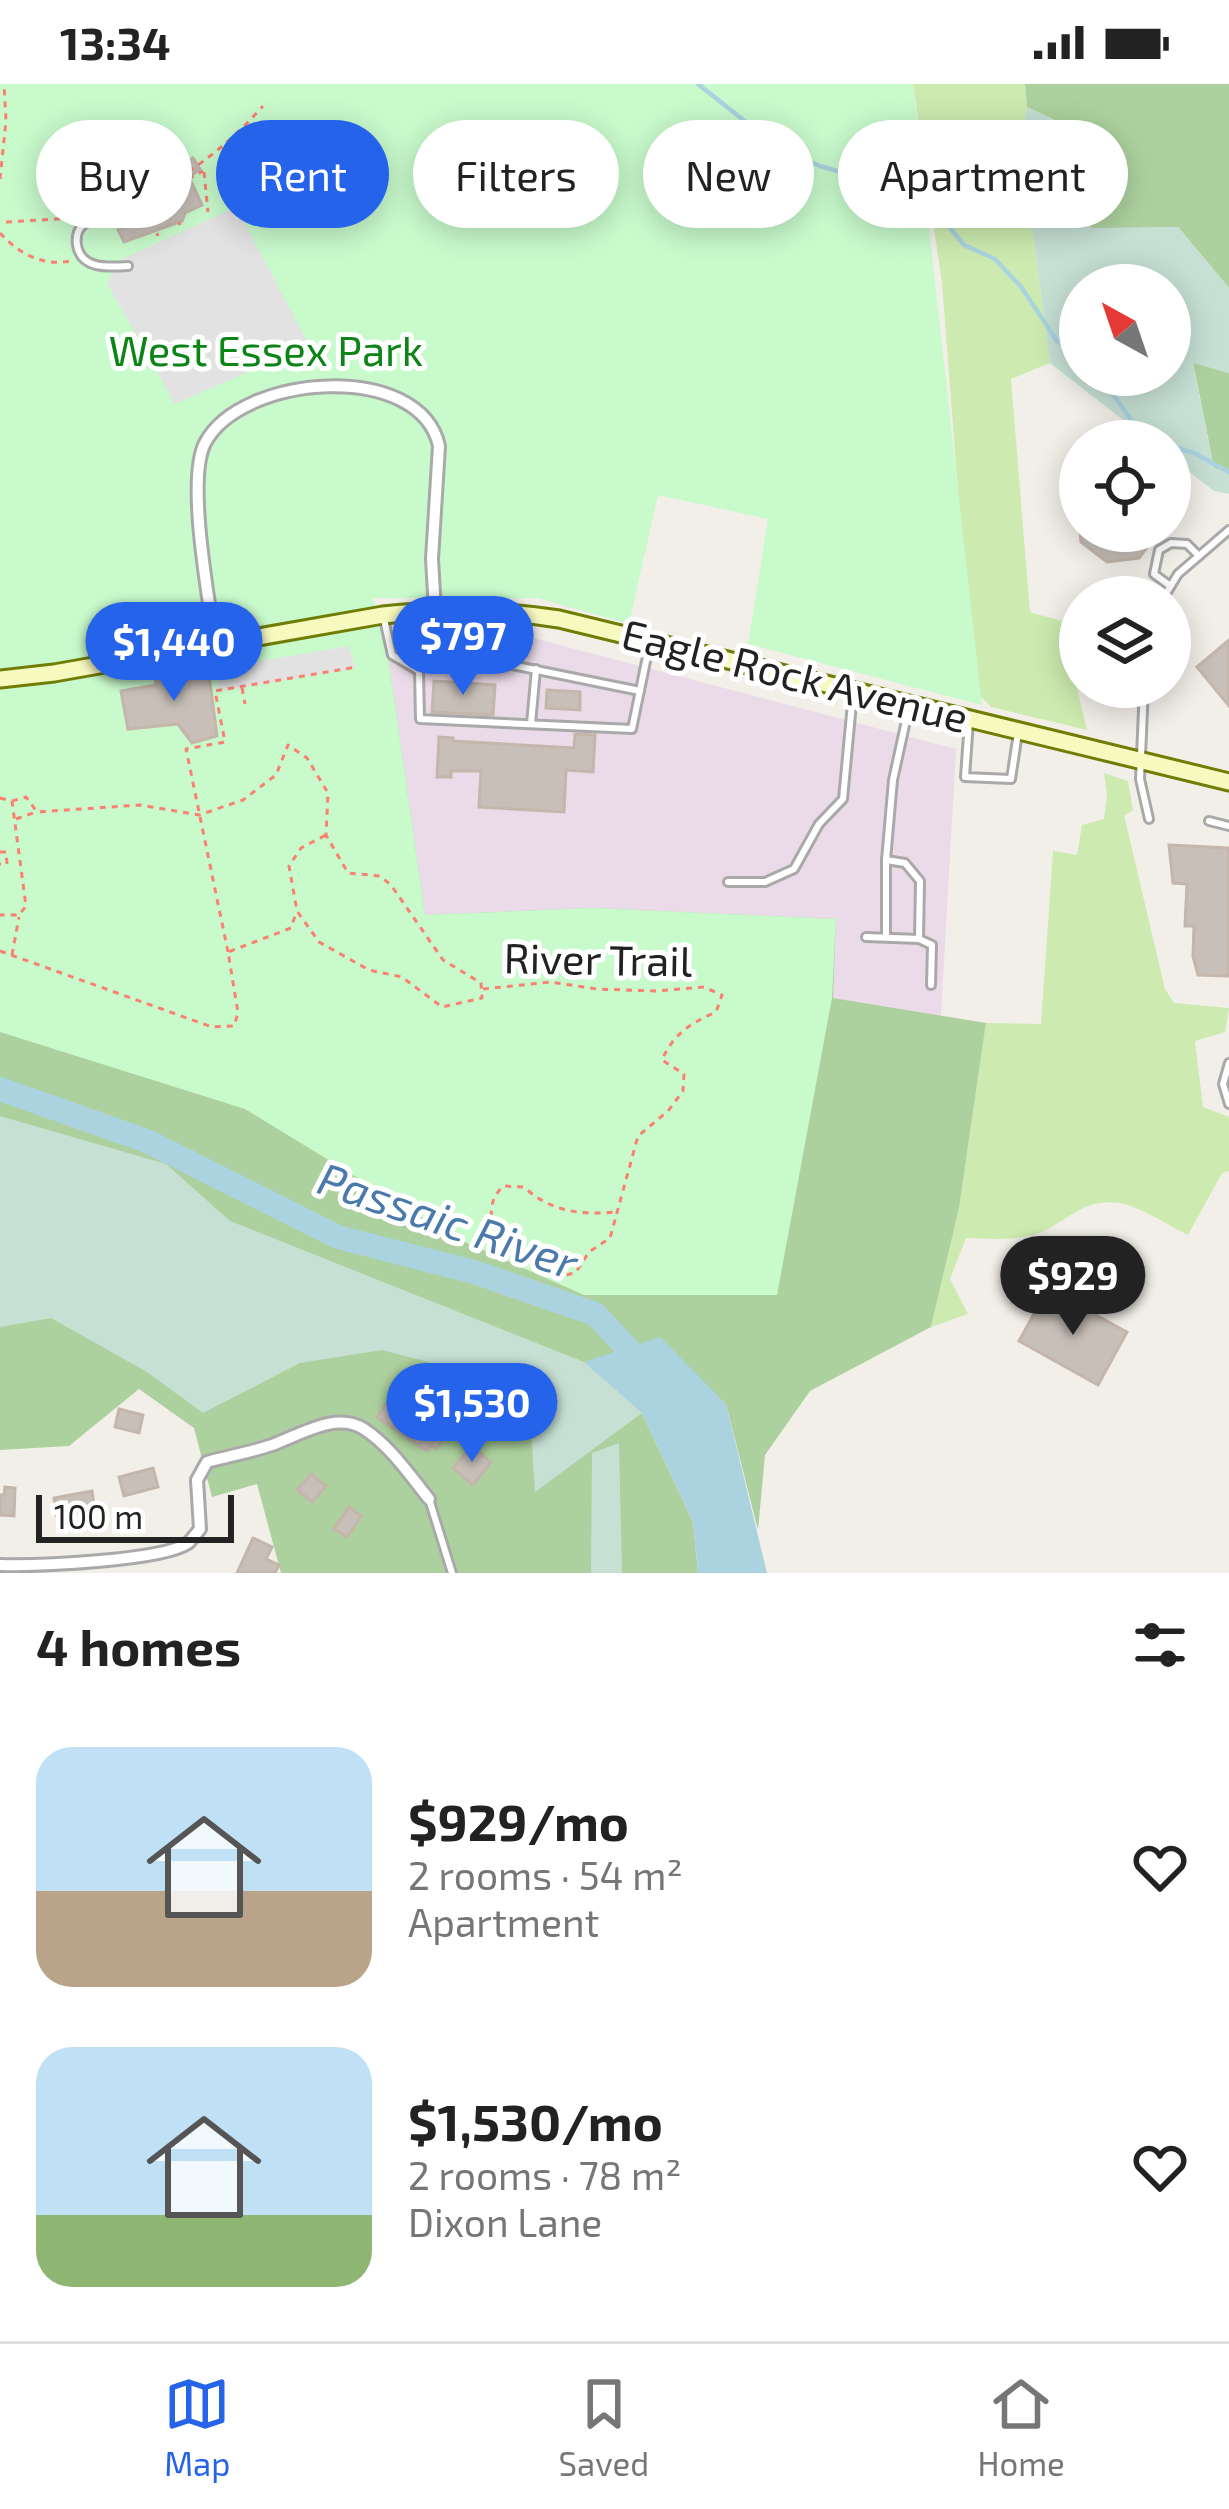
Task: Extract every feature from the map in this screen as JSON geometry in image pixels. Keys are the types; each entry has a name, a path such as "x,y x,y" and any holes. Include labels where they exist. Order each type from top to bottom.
{"main road":[{"name":"Eagle Rock Avenue","path":"0,679 383,615 435,610 532,615 1229,782"}],"street":[{"path":"215,644 199,502 200,455 216,427 239,409 303,387 376,391 409,406 436,431 435,610"},
{"path":"0,1565 56,1565 167,1551 189,1543 200,1528 197,1480 207,1462 323,1425 344,1423 368,1432 388,1448 429,1499"}],"lane":[{"path":"81,228 76,237 81,257 99,266 128,266"},
{"path":"1178,576 1229,530"},
{"path":"1157,576 1159,550 1171,543 1187,544 1198,556"},
{"path":"383,615 392,656 419,671"},
{"path":"419,671 420,719 632,729 650,641"},
{"path":"419,671 431,661 492,661 640,691"},
{"path":"531,724 536,669"},
{"path":"728,882 765,882 794,869 819,824 836,810 843,799 854,689"},
{"path":"886,937 893,780 910,703"},
{"path":"1143,708 1141,796 1149,819"},
{"path":"969,718 965,777 1011,779 1018,730"},
{"path":"1209,821 1229,826"},
{"path":"886,860 911,867 920,881 919,939"},
{"path":"866,938 919,939 932,945 931,985"},
{"path":"1229,1063 1223,1084 1229,1104"},
{"path":"429,1499 452,1573"}],"path":[{"path":"0,179 4,84"},
{"path":"192,169 226,144 263,106"},
{"path":"200,164 208,212"},
{"path":"192,178 203,171"},
{"path":"6,222 36,220"},
{"path":"0,233 34,258 67,263 81,257"},
{"path":"0,950 212,1027 234,1026 238,1013 228,952 186,749 225,742 215,691 356,667"},
{"path":"242,687 245,704"},
{"path":"15,819 38,812 140,805 199,815 243,800 275,775 288,746 307,758 328,793 326,836 348,873 380,876 391,885 442,960 481,983 482,998 442,1007 402,977 369,970 319,942 297,911 289,866 301,848 326,836"},
{"path":"0,798 26,797 38,812"},
{"path":"12,801 26,906 19,915 12,955"},
{"path":"0,852 6,852 4,864 20,864"},
{"path":"228,952 291,928 297,911"},
{"path":"0,915 19,915"},
{"name":"River Trail","path":"482,989 550,982 616,990 704,987 722,995 716,1012 690,1023 670,1042 662,1060 684,1074 683,1090 668,1111 638,1136 610,1238 589,1252 576,1273 561,1277 541,1266 524,1248 503,1242 490,1222 492,1198 503,1186 524,1187 544,1205 586,1215 616,1212"}],"shaded area":[{"path":"216,216 216,228 247,228 309,345 175,404 107,283 120,260"},
{"path":"514,633 956,749 941,1016 832,998 836,919 593,908 425,916 388,656 406,634"},
{"path":"349,646 355,668 219,691 215,669"}],"green space":[{"name":"West Essex Park","path":"0,84 913,84 917,120 838,120 838,228 929,228 982,705 748,644 768,519 658,495 629,624 537,598 373,598 388,656 425,915 593,908 836,919 832,998 777,1295 584,1295 458,1239 245,1109 0,1032"},
{"path":"913,84 1025,84 1025,120 918,120"},
{"path":"1025,84 1229,84 1229,288 1178,227 1092,229 1128,228 1128,120 1055,120 1027,107"},
{"path":"1027,107 1055,120 1025,120"},
{"path":"1178,227 1229,288 1229,373 1193,363 1214,468 1229,473 1229,494 1214,491 1191,473 1191,420 1123,420 1092,396 1191,396 1191,264 1059,264 1059,370 1050,363 1032,228"},
{"path":"934,228 1032,228 1050,363 1011,379 1030,612 1059,620 1059,708 1082,708 1087,730 991,707 973,688"},
{"path":"1193,362 1229,373 1229,473 1214,468"},
{"path":"388,656 425,915 593,908 836,919 833,998 986,1023 959,1208 931,1327 810,1391 765,1455 758,1530 726,1404 585,1363 642,1413 693,1522 698,1573 281,1573 257,1484 212,1497 194,1428 139,1389 69,1446 0,1450 0,723 355,670"},
{"path":"1104,773 1128,781 1133,811 1124,815 1165,989 1174,1003 1229,1008 1225,1032 1195,1041 1203,1107 1229,1117 1229,1171 1222,1173 1188,1235 1137,1208 1108,1202 1082,1209 1031,1236 966,1238 950,1279 968,1314 931,1327 959,1208 986,1023 1041,1024 1053,851 1077,855 1082,825 1104,819"},
{"path":"0,1116 166,1164 230,1221 584,1362 642,1413 535,1492 531,1430 470,1373 382,1350 300,1363 203,1413 147,1372 51,1318 0,1327"},
{"path":"619,1443 622,1573 591,1573 592,1453"}],"water":[{"path":"660,1337 726,1404 767,1573 698,1573 693,1522 642,1413 584,1362"}],"building":[{"path":"192,183 202,205 192,210"},
{"path":"122,228 163,228 124,242 118,230"},
{"path":"1094,552 1143,552 1139,558 1107,562"},
{"path":"1229,640 1229,706 1197,667"},
{"path":"208,667 217,736 192,743 178,724 128,729 121,691 156,685 155,677"},
{"path":"434,681 495,685 493,715 432,712"},
{"path":"547,690 580,692 580,710 546,708"},
{"path":"575,734 595,735 593,772 566,770 564,812 479,807 481,771 451,771 451,777 437,777 439,737 574,748"},
{"path":"1169,845 1229,848 1229,976 1198,975 1194,926 1185,926 1187,884 1173,883"},
{"path":"1045,1294 1066,1306 1070,1301 1127,1332 1098,1385 1019,1341"},
{"path":"389,1400 444,1437 436,1449 431,1445 427,1451 377,1417"},
{"path":"119,1409 143,1415 139,1433 115,1427"},
{"path":"471,1446 491,1462 473,1485 453,1468"},
{"path":"153,1468 158,1487 124,1496 119,1477"},
{"path":"311,1474 326,1486 312,1502 297,1490"},
{"path":"5,1487 15,1488 14,1516 0,1515"},
{"path":"92,1491 95,1510 57,1516 54,1498"},
{"path":"349,1507 361,1516 347,1537 334,1529"},
{"path":"253,1538 272,1547 266,1559 279,1565 275,1573 237,1573"}],"waterway":[{"path":"698,84 780,149 909,192 942,218 964,245 995,259 1022,288 1059,342"},
{"path":"1114,396 1131,420"},
{"path":"1191,452 1229,472"},
{"name":"Passaic River","path":"0,1089 147,1141 338,1237 474,1272 595,1314 647,1369"}]}
